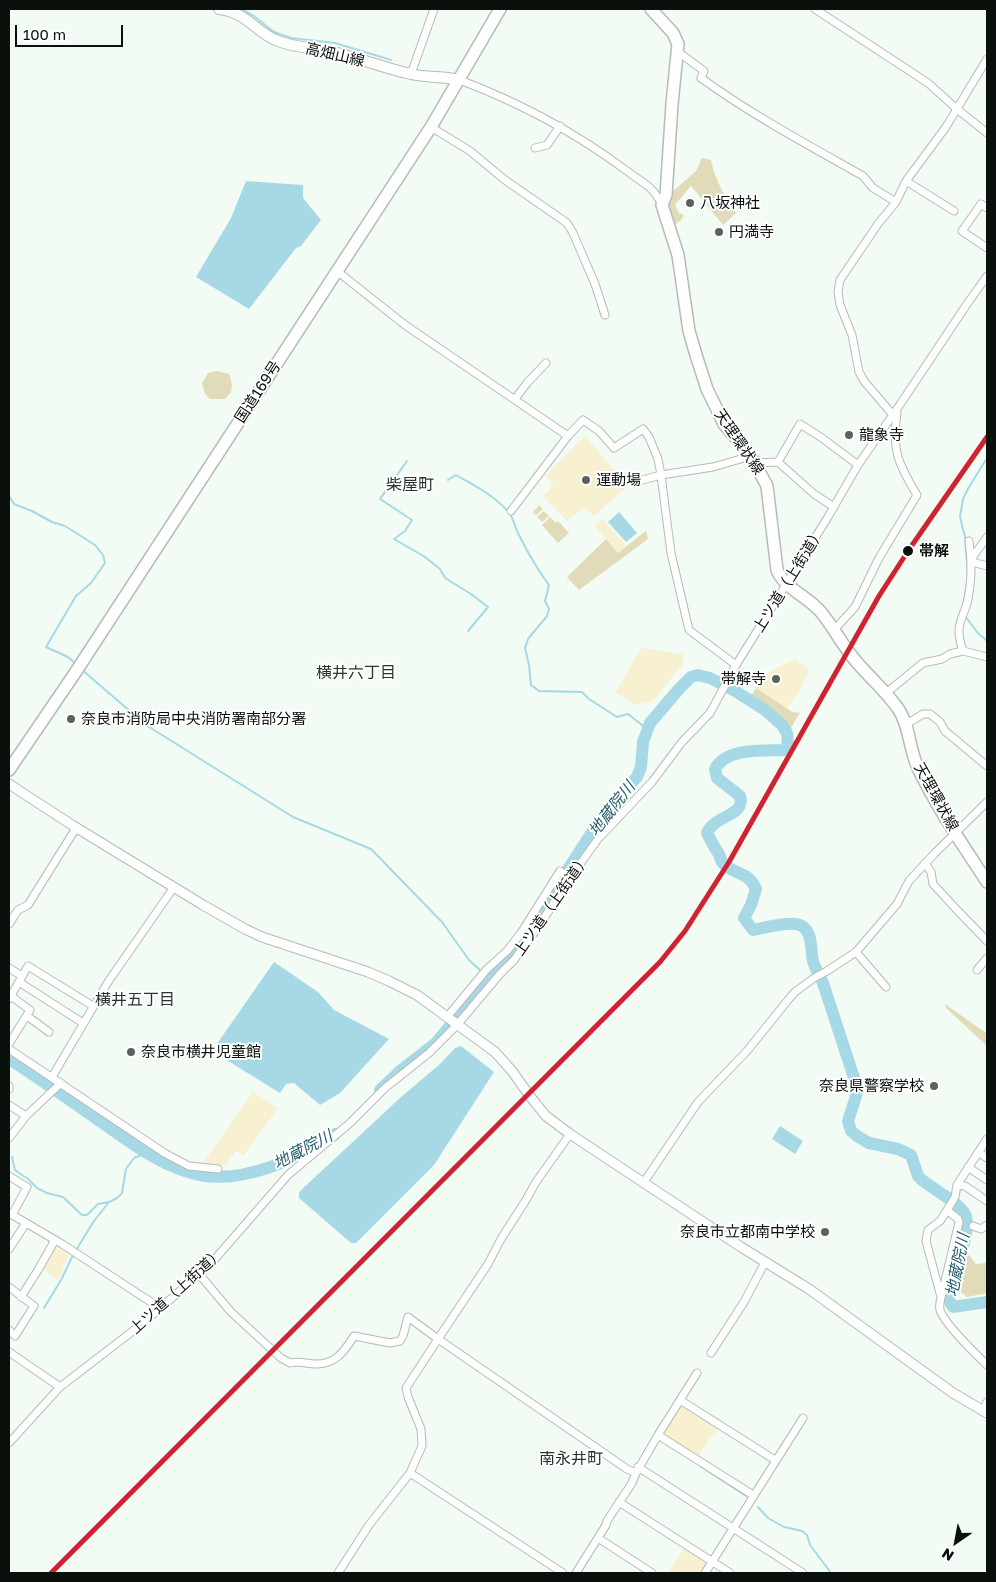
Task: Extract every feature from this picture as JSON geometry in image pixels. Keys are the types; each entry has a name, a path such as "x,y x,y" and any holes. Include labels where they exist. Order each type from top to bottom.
{"main road":[{"name":"高畑山線","path":"219,9 236,13 276,40 291,45 341,53 410,74 430,77 443,76 460,80"},
{"name":"国道169号","path":"9,770 97,640 431,127 500,9"},
{"name":"天理環状線","path":"651,9 673,33 678,44 666,195 662,206 678,255 689,331 703,377 724,424 753,460 767,486 777,570 780,578 820,611 852,657 900,711 916,765 939,807 987,882"}],"street":[{"path":"410,74 434,9"},
{"path":"815,9 928,82 987,133"},
{"path":"677,51 704,71 701,78 727,97 773,126 863,176 873,188 896,202"},
{"path":"834,630 855,607 879,558 917,495 899,463 895,448 895,412 864,381 859,372 852,335 840,305 838,292 840,280 878,224 896,202 906,181 946,127 987,59"},
{"path":"460,80 523,107 560,126 607,156 652,189 662,206"},
{"path":"535,148 547,145 560,126"},
{"path":"431,127 470,151 505,180 567,223 595,284 605,315"},
{"path":"906,181 954,211"},
{"path":"987,208 981,204 962,231 987,248"},
{"path":"337,271 405,326 568,436"},
{"name":"上ツ道（上街道）","path":"9,1443 60,1387 138,1327 199,1274 222,1251 288,1175 346,1127 385,1088 429,1052 457,1025 526,945 566,876 598,838 652,782 682,742 710,713 736,665 858,465 987,276"},
{"path":"515,399 546,363"},
{"path":"511,511 568,436 583,420 599,431 614,448 643,429 653,445 661,475 671,553 689,630 736,665"},
{"path":"778,462 800,424 858,465"},
{"path":"635,482 661,475 753,460 778,462 814,494 834,507"},
{"path":"972,560 987,537"},
{"path":"963,652 958,631 972,578 969,541"},
{"path":"972,560 987,566"},
{"path":"886,693 923,663 942,659 950,654 963,652 987,657"},
{"path":"905,725 923,714 930,714 940,722 945,731 987,766"},
{"path":"9,784 76,828 226,919 262,937 390,981 417,995 494,1052 512,1071 528,1095 546,1116 570,1134 741,1247 809,1288 954,1393 986,1409"},
{"path":"644,1182 698,1102 747,1051 795,992 856,952 896,904 909,881 987,802"},
{"path":"9,924 18,910 28,905 76,828"},
{"path":"925,863 931,872 933,884 987,941"},
{"path":"447,1017 487,969 507,951 521,933 560,871 566,876"},
{"path":"52,1077 108,982 174,887"},
{"path":"856,952 886,987"},
{"path":"977,970 987,958"},
{"path":"9,1044 30,1010 10,998 28,966 93,1006"},
{"path":"9,968 21,979 83,1023"},
{"path":"27,1016 49,1032"},
{"path":"9,1049 52,1077 58,1085 166,1154 189,1166 218,1169"},
{"path":"9,1138 26,1116 58,1085"},
{"path":"9,1105 26,1116"},
{"path":"338,1573 369,1525 410,1473 422,1446 421,1429 406,1388 483,1272 536,1182 570,1134"},
{"path":"941,1298 926,1241 928,1230 940,1221 955,1197 958,1184 987,1139"},
{"path":"978,1152 987,1158"},
{"path":"968,1167 987,1180"},
{"path":"9,1176 27,1188 11,1214 160,1308"},
{"path":"958,1184 965,1186 987,1201"},
{"path":"948,1208 960,1223 940,1306 944,1317 963,1341 987,1366"},
{"path":"9,1249 26,1223"},
{"path":"973,1226 981,1230 987,1225"},
{"path":"21,1297 55,1240"},
{"path":"710,1353 744,1302 763,1266"},
{"path":"199,1274 231,1312 281,1358 290,1363 297,1361 322,1364 335,1359 343,1353 354,1336 390,1343 400,1341 408,1316 438,1339 627,1469 637,1470 803,1573"},
{"path":"9,1287 34,1306 15,1336 9,1330"},
{"path":"9,1352 60,1387"},
{"path":"576,1573 632,1483 637,1470 658,1434 697,1374"},
{"path":"680,1400 775,1460"},
{"path":"705,1573 803,1418"},
{"path":"658,1434 753,1495"},
{"path":"410,1473 563,1573"},
{"path":"619,1502 730,1573"},
{"path":"598,1538 652,1573"}],"shaded area":[{"path":"702,158 711,160 718,182 736,213 723,225 691,186 675,205 679,213 684,215 673,226 666,209 670,194 696,171"},
{"path":"217,371 229,374 232,385 225,399 210,399 205,394 202,383 208,373"},
{"name":"運動場","path":"585,436 628,486 594,516 584,507 567,521 543,496 554,485 545,476"},
{"path":"539,505 543,509 536,516 533,512"},
{"path":"544,511 549,516 542,522 537,517"},
{"path":"550,517 556,523 558,521 569,533 558,543 542,525"},
{"path":"602,519 626,546 618,552 595,526"},
{"path":"646,531 648,539 579,590 567,577 606,539 618,553"},
{"path":"641,648 682,654 684,663 653,701 635,705 616,692"},
{"path":"795,659 809,670 801,688 786,710 756,690 769,672"},
{"path":"756,688 792,712 800,713 790,729 780,716 751,696"},
{"path":"945,1004 987,1032 987,1046 946,1008"},
{"path":"253,1092 278,1108 244,1155 236,1151 225,1165 203,1163"},
{"path":"962,1231 967,1232 968,1254 976,1264 987,1263 987,1293 967,1297 953,1281"},
{"path":"58,1248 69,1255 58,1281 42,1268 52,1249"},
{"path":"679,1407 683,1407 717,1428 698,1456 665,1435 664,1431"},
{"path":"684,1548 704,1561 706,1566 701,1573 668,1573"}],"water":[{"path":"246,181 303,185 303,198 321,220 301,246 296,248 249,309 196,277 231,218"},
{"path":"619,512 637,533 626,542 608,522"},
{"path":"274,962 318,992 334,1010 389,1039 340,1093 320,1105 294,1083 286,1084 280,1093 212,1051"},
{"path":"461,1046 494,1072 434,1165 356,1243 351,1243 299,1198 299,1192 400,1098 440,1064 455,1048"},
{"path":"780,1126 803,1141 795,1154 772,1139"}],"waterway":[{"path":"241,9 254,16 274,32 291,38 335,43 391,60"},
{"path":"968,576 965,537 960,517 963,499 987,458"},
{"path":"407,461 380,499 412,520 405,531 394,539 425,557 440,569 445,578 488,607 468,631"},
{"path":"448,480 456,475 485,492 510,514 533,561 549,585 545,601 549,609 547,616 528,639 525,648 531,685 539,691 582,692 589,699 617,717 628,714 647,729"},
{"path":"9,496 14,504 65,526 95,545 103,555 105,563 91,583 76,596 46,647 68,657 76,664"},
{"path":"962,610 967,585"},
{"path":"965,616 977,632 987,641"},
{"path":"81,669 146,725 293,817 371,849 442,922 469,960 481,971"},
{"name":"地蔵院川","path":"380,1090 399,1072 436,1043 528,935 591,834 617,799 637,777 641,767 643,742 650,723 691,677 698,675 710,678 765,710 782,725 787,733 788,743 785,750 736,754 720,762 715,769 717,778 740,796 741,803 734,812 716,822 707,833 722,862 730,869 749,879 756,889 744,918 753,930 780,924 796,924 806,929 810,939 814,964 823,983 858,1090 848,1121 851,1131 869,1143 898,1149 911,1155 918,1176 962,1210 967,1221 965,1241 949,1293 949,1300 953,1307 987,1302"},
{"path":"485,973 491,978"},
{"name":"地蔵院川","path":"9,1059 159,1160 200,1175 234,1176 271,1167 306,1152 335,1134"},
{"path":"12,1157 15,1170 37,1188 63,1197 82,1215 87,1215 98,1204 109,1202 122,1193 126,1169 134,1158 146,1153"},
{"path":"44,1308 73,1255 94,1221 109,1202"},
{"path":"700,1466 746,1496"},
{"path":"758,1507 768,1518 784,1527 802,1531 807,1535 810,1545 831,1573"}],"transit line":[{"path":"51,1573 660,962 685,931 729,862 879,596 987,437"}],"place":[{"name":"八坂神社","path":"690,203"},
{"name":"円満寺","path":"719,232"},
{"name":"龍象寺","path":"849,435"},
{"name":"運動場","path":"586,480"},
{"name":"帯解","path":"908,551"},
{"name":"帯解寺","path":"776,679"},
{"name":"奈良市消防局中央消防署南部分署","path":"71,719"},
{"name":"奈良市横井児童館","path":"131,1052"},
{"name":"奈良県警察学校","path":"934,1086"},
{"name":"奈良市立都南中学校","path":"825,1232"}],"district":[{"name":"柴屋町","path":"410,485"},
{"name":"横井六丁目","path":"356,673"},
{"name":"横井五丁目","path":"135,1000"},
{"name":"南永井町","path":"571,1459"}]}
